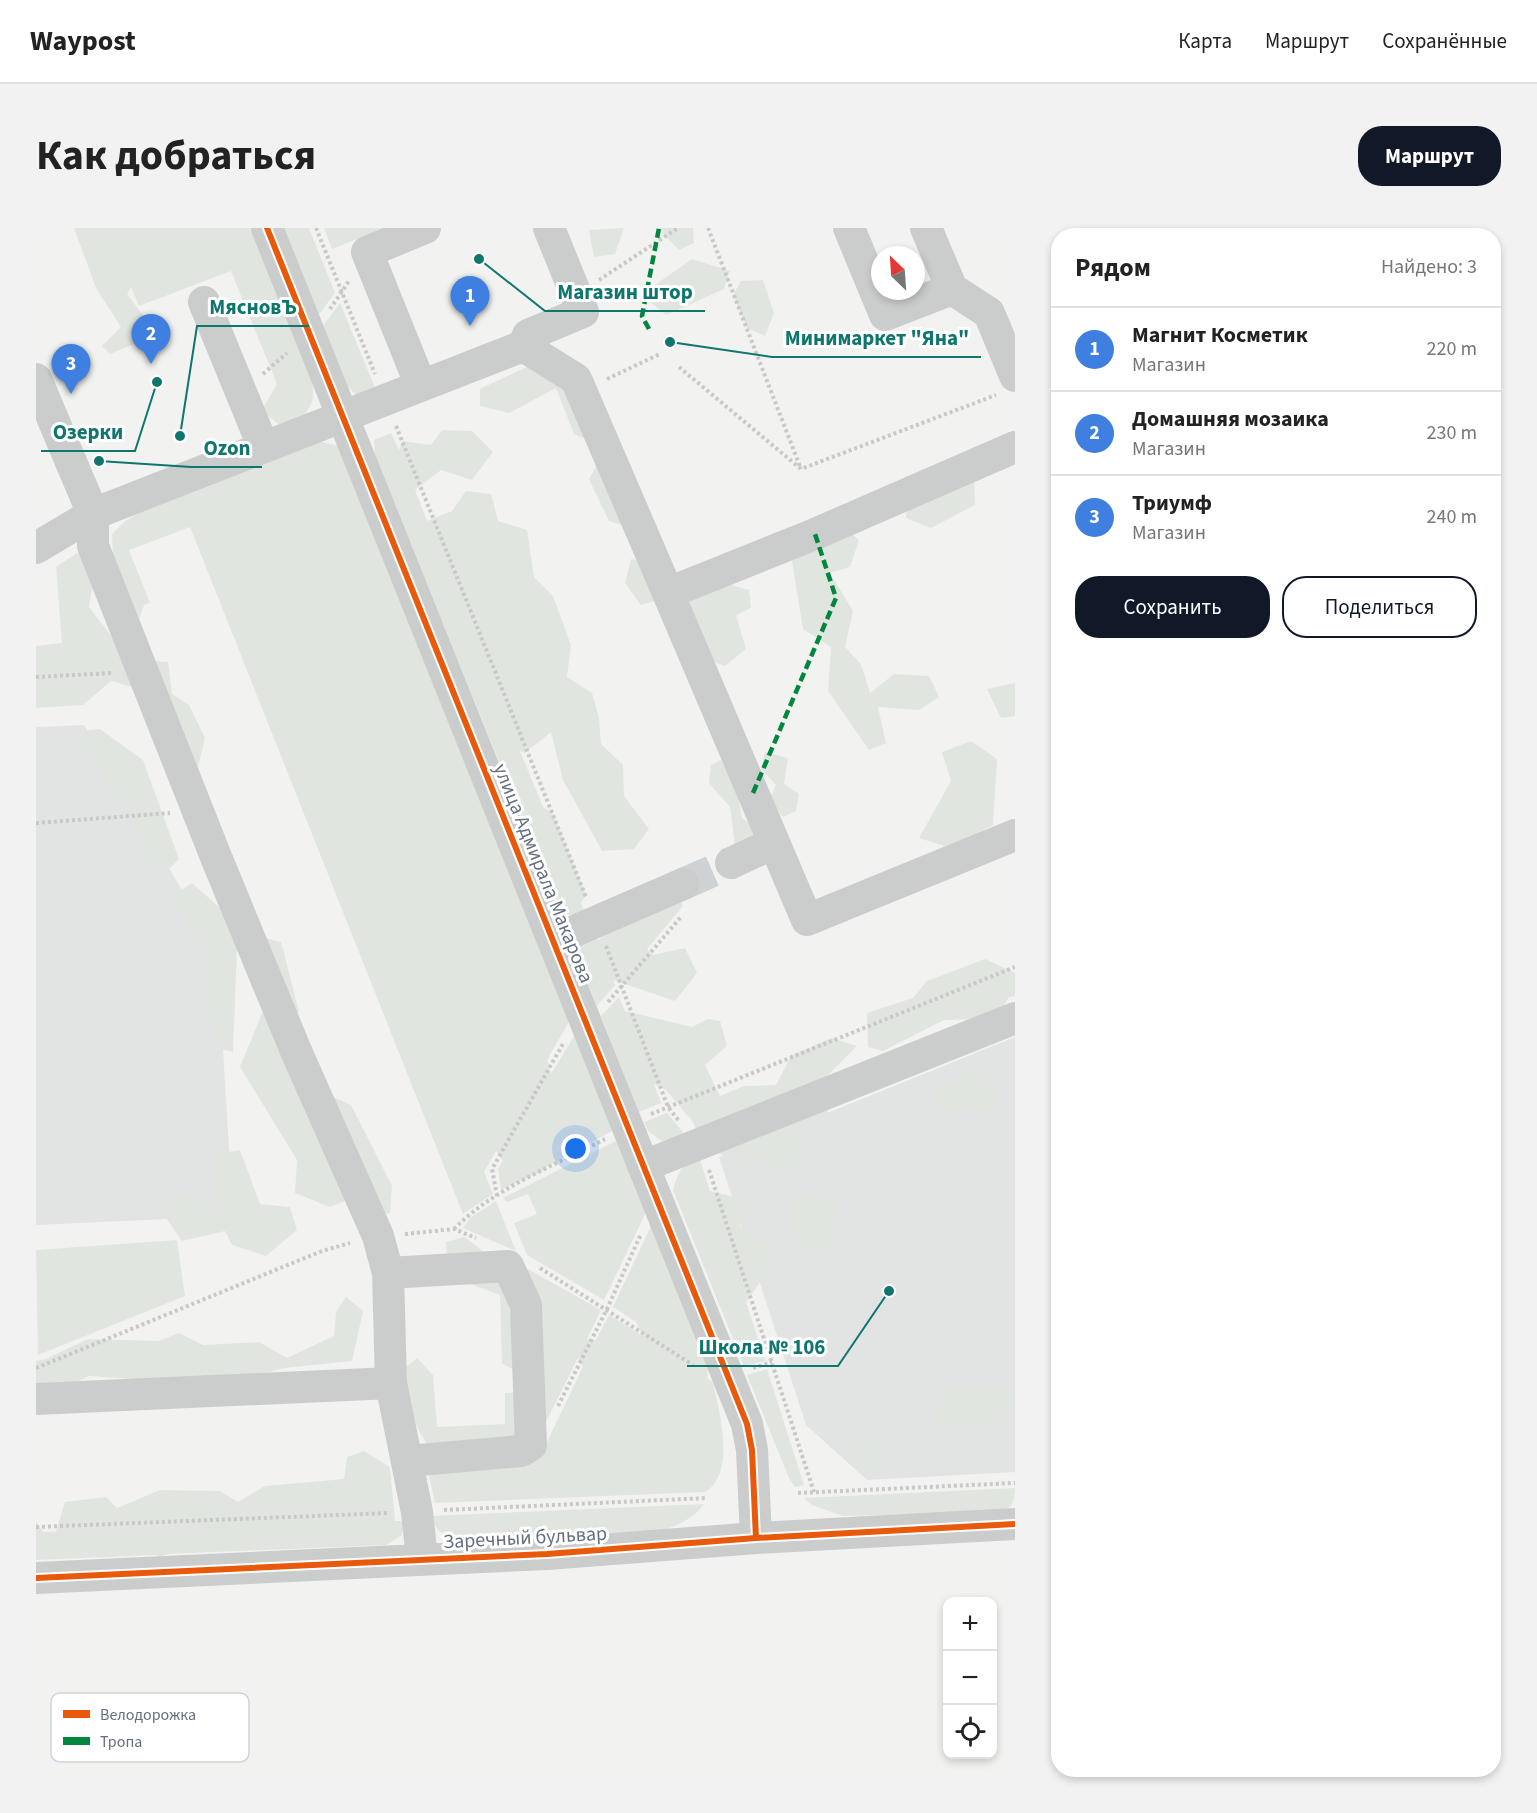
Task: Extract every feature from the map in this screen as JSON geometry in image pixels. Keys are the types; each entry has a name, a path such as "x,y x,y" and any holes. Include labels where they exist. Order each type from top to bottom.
{"street":[{"name":"улица Адмирала Макарова","path":"267,228 747,1424 753,1450 756,1538"},
{"path":"421,386 367,252 425,228"},
{"path":"36,548 93,514 523,346 528,334 584,312 549,228"},
{"path":"849,228 885,315 952,289"},
{"path":"927,228 952,289 989,313 1010,383"},
{"path":"204,302 263,446"},
{"path":"523,346 576,379 807,920 1015,835"},
{"path":"36,379 93,514 93,546 198,811 297,1051 378,1236 388,1273 391,1383 417,1512 422,1559"},
{"path":"668,593 1015,447"},
{"path":"731,863 774,843"},
{"path":"554,940 683,884"},
{"path":"644,1166 1015,1018"},
{"path":"388,1273 508,1266 526,1305 531,1445 521,1450 408,1461"},
{"path":"36,1399 391,1383"},
{"name":"Заречный бульвар","path":"36,1578 547,1554 756,1538 1015,1524"}],"path":[{"path":"316,228 596,921 668,1107 704,1154 814,1492"},
{"path":"576,295 678,228"},
{"path":"708,228 801,470"},
{"path":"326,315 367,252"},
{"path":"241,390 289,352"},
{"path":"581,391 660,354"},
{"path":"679,367 801,470"},
{"path":"801,470 1010,383"},
{"path":"36,677 143,672"},
{"path":"36,823 198,811"},
{"path":"642,1118 1015,967"},
{"path":"454,1229 468,1215 497,1196 615,1134"},
{"path":"531,1445 542,1438 607,1309 658,1198"},
{"path":"798,1492 1015,1483"},
{"path":"36,1527 707,1498"},
{"path":"36,1771 44,1777"}],"shaded area":[{"path":"74,228 251,228 312,382 313,398 307,411 282,427 267,415 263,408 277,384 231,271 139,306 131,287 127,294 148,322 139,342 110,354 102,346 121,327 96,288"},
{"path":"283,228 309,228 335,293 318,316"},
{"path":"324,228 385,228 332,249"},
{"path":"624,228 615,254 594,257 589,230"},
{"path":"658,228 693,228 694,243 679,250"},
{"path":"692,259 730,271 724,289 666,315 648,300 655,285"},
{"path":"763,280 774,313 765,336 747,328 733,295 741,281"},
{"path":"340,303 376,390 360,396 352,391 341,376 322,327"},
{"path":"537,362 575,386 590,441 574,434 556,388 509,413 480,406 480,389"},
{"path":"442,430 472,431 493,452 472,480 441,470 415,490 427,521 452,511 466,491 491,494 498,521 527,530 534,577 553,596 571,645 567,677 592,693 599,718 601,744 623,765 624,796 649,829 634,849 602,851 563,780 551,732 525,753 520,751 543,807 553,814 586,895 581,903 585,914 580,916 569,915 556,902 375,456 374,440 391,433 399,450 402,441 431,445"},
{"path":"318,441 338,446 570,1020 547,1060 551,1074 576,1033 614,1130 546,1167 543,1171 501,1190 498,1169 503,1161 496,1151 484,1172 493,1194 463,1214 190,527 129,550 150,603 144,605 140,617 123,616 110,591 92,588 89,607 129,659 168,662 172,694 189,705 205,738 198,767 172,771 154,744 162,715 147,691 111,681 83,705 36,708 36,646 62,643 56,567 77,553 113,555 112,534 124,522 151,505"},
{"path":"598,463 625,526 609,521 589,479"},
{"path":"974,477 975,505 931,528 906,518 908,492"},
{"path":"837,520 859,540 850,567 830,573 853,611 845,647 861,664 870,693 894,674 929,676 939,697 919,710 878,707 886,743 869,750 828,691 831,647 803,629 791,555"},
{"path":"631,559 650,563 659,584 654,601 641,605 625,583"},
{"path":"717,581 749,590 751,608 736,615 746,649 725,666 710,660 682,607 694,585"},
{"path":"1015,683 1015,716 1001,718 987,689"},
{"path":"84,725 217,949 233,1216 36,1225 36,727"},
{"path":"100,729 143,760 179,859 165,873 149,865 133,821 72,732"},
{"path":"971,741 997,759 993,825 951,848 919,838 951,781 942,752"},
{"path":"765,752 788,758 784,784 799,794 796,811 783,817 769,801 776,785 761,769"},
{"path":"721,760 735,780 742,818 760,831 749,849 735,847 730,807 709,783 711,765"},
{"path":"192,883 238,924 233,1052 216,1048 205,993 205,952 171,897"},
{"path":"680,898 683,906 647,949 653,955 685,948 697,973 675,1001 613,980 615,985 597,1006 576,955 579,946 596,936 598,940 606,935 605,932"},
{"path":"266,938 281,942 299,1012 276,1026 306,1085 351,1105 392,1186 390,1213 368,1217 355,1197 330,1207 295,1193 297,1160 240,1067 263,1011 251,985"},
{"path":"985,959 1015,973 1015,996 1009,997 995,1019 944,1020 883,1051 868,1047 867,1013 913,998 927,981"},
{"path":"619,997 625,1011 692,1027 708,1019 720,1021 727,1046 705,1065 720,1096 744,1086 776,1085 791,1056 831,1038 857,1046 824,1079 828,1113 798,1135 797,1165 779,1175 763,1157 739,1166 700,1141 693,1122 666,1090 654,1084 661,1103 639,1112 601,1016"},
{"path":"1015,1037 1015,1472 867,1480 806,1425 719,1157"},
{"path":"975,1070 1000,1097 985,1114 967,1107 940,1114 930,1099 939,1083 955,1084 960,1071"},
{"path":"667,1113 687,1137 663,1142 648,1131 644,1122"},
{"path":"618,1140 647,1210 604,1300 527,1255 514,1223 537,1214 528,1194 507,1202 503,1198"},
{"path":"240,1150 260,1204 290,1207 297,1230 266,1256 232,1245 225,1231 182,1241 159,1208 184,1196 216,1207 215,1154"},
{"path":"699,1156 710,1191 750,1201 740,1226 767,1244 772,1265 746,1302 765,1361 744,1366 673,1190 682,1169 688,1162"},
{"path":"817,1192 837,1204 832,1247 810,1254 788,1226 792,1203"},
{"path":"496,1201 516,1251 463,1228 470,1218"},
{"path":"652,1224 708,1369 707,1378 713,1382 723,1441 721,1471 715,1483 705,1492 435,1503 427,1466 430,1450 417,1427 399,1373 417,1358 433,1375 437,1427 505,1424 505,1393 537,1390 519,1264 601,1310 587,1339 596,1340 609,1315 643,1336 636,1322 613,1307","holes":["578,1358 583,1367 547,1442 540,1445 521,1440 540,1434"]},
{"path":"464,1237 514,1282 518,1371 502,1364 500,1295 448,1276 446,1242"},
{"path":"177,1240 185,1296 38,1355 36,1250"},
{"path":"346,1297 363,1311 352,1361 284,1368 203,1391 148,1380 89,1376 65,1388 36,1385 36,1361 46,1359 88,1339 159,1341 179,1333 203,1345 259,1342 287,1358 334,1336 336,1312"},
{"path":"767,1369 804,1485 795,1487 789,1478 747,1375"},
{"path":"1004,1387 1015,1407 1000,1423 938,1424 931,1405 950,1389"},
{"path":"863,1435 886,1450 883,1468 860,1473 849,1453"},
{"path":"364,1451 390,1467 395,1521 406,1521 401,1536 386,1545 168,1554 160,1557 156,1555 36,1560 36,1521 43,1532 56,1532 65,1502 106,1497 117,1508 160,1490 220,1491 238,1502 265,1486 344,1479 347,1457"},
{"path":"1015,1488 1013,1503 1002,1512 843,1516 812,1505 804,1498"},
{"path":"704,1504 685,1521 662,1530 460,1541 442,1533 430,1516"}],"tunnel":[{"path":"683,884 731,863"}],"marked path":[{"path":"649,329 642,316 659,228"},
{"path":"753,793 836,598 815,534"}],"cycle path":[{"path":"267,228 747,1424 752,1450 756,1538"},
{"path":"36,1578 547,1554 756,1538 1015,1524"}],"place":[{"name":"Магазин штор","path":"479,259"},
{"name":"Магнит Косметик","path":"470,326"},
{"name":"Минимаркет \"Яна\"","path":"670,342"},
{"name":"Домашняя мозаика","path":"151,364"},
{"name":"Озерки","path":"157,382"},
{"name":"Триумф","path":"71,394"},
{"name":"МясновЪ","path":"180,436"},
{"name":"Ozon","path":"99,461"},
{"name":"Школа № 106","path":"889,1291"}]}
